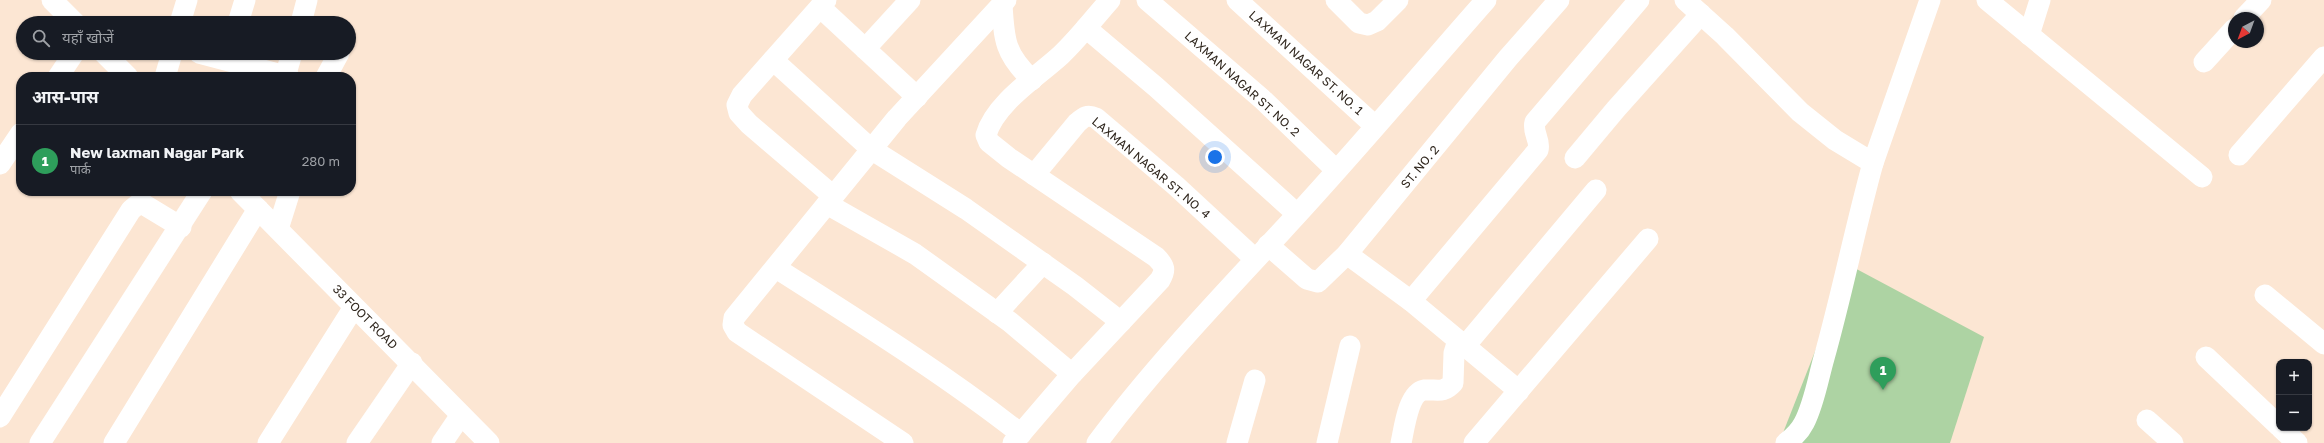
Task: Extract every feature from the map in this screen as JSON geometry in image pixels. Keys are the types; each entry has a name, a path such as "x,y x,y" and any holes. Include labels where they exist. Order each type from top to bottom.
{"street":[{"path":"52,0 68,16"},
{"path":"182,16 187,0"},
{"path":"240,16 245,0"},
{"path":"303,16 307,0"},
{"path":"865,49 910,0"},
{"path":"776,268 913,356 980,402 1017,438 1072,374 1160,280 1164,272 1163,264 1130,238 1034,175 989,142 986,135 996,115 1032,80 1062,54 1110,0"},
{"name":"LAXMAN NAGAR ST. NO. 2","path":"1147,0 1262,99 1336,170"},
{"name":"LAXMAN NAGAR ST. NO. 1","path":"1237,0 1375,126"},
{"path":"1336,0 1359,23 1368,25 1377,21 1398,0"},
{"path":"1096,443 1124,406 1297,214 1486,0"},
{"name":"ST. NO. 2","path":"1262,252 1312,282 1318,282 1325,277 1347,254 1508,58 1559,0"},
{"path":"1411,301 1538,150 1540,145 1533,128 1535,122 1639,0"},
{"path":"1685,0 1800,112 1835,140 1873,163"},
{"path":"1786,443 1795,436 1804,422 1813,395 1839,308 1859,215 1873,163 1930,0"},
{"path":"1987,0 2202,177"},
{"path":"2029,35 2040,0"},
{"path":"2250,12 2261,0"},
{"path":"1004,2 1004,32 1008,52 1018,67 1032,80"},
{"path":"903,443 737,332 733,325 734,318 871,149 1004,2"},
{"path":"917,97 865,49 823,3 742,94 737,105 739,113 830,200 915,254 997,314 1072,374"},
{"path":"1575,158 1616,109 1701,14"},
{"path":"1086,28 1156,87 1297,214"},
{"path":"2204,62 2228,36"},
{"path":"2239,155 2324,57"},
{"path":"61,72 69,60"},
{"path":"111,60 123,72"},
{"path":"166,72 170,60"},
{"path":"237,60 272,72"},
{"path":"287,72 290,60"},
{"path":"329,72 335,60"},
{"path":"773,60 871,149 966,209 1043,263 1120,322"},
{"name":"LAXMAN NAGAR ST. NO. 4","path":"1034,175 1077,123 1084,117 1090,116 1096,118 1176,186 1262,252"},
{"path":"0,164 16,140"},
{"path":"1401,443 1408,412 1418,393 1424,390 1440,391 1447,389 1453,383 1454,353 1461,343 1596,190"},
{"path":"40,443 199,196"},
{"path":"278,230 288,196"},
{"path":"114,443 248,197"},
{"name":"33 FOOT ROAD","path":"248,197 278,230 412,363 489,443"},
{"path":"0,417 131,210 137,205 143,204 180,227"},
{"path":"1474,443 1648,239"},
{"path":"1347,254 1411,301 1519,391"},
{"path":"997,314 1043,263"},
{"path":"2265,295 2324,344"},
{"path":"268,443 354,307"},
{"path":"1327,443 1350,346"},
{"path":"2206,358 2276,423"},
{"path":"357,443 412,363"},
{"path":"1237,443 1255,380"},
{"path":"442,443 462,415"},
{"path":"2147,420 2173,443"},
{"path":"2284,431 2297,443"}],"green space":[{"path":"1849,265 1984,337 1950,443 1779,443"}],"place":[{"name":"New laxman Nagar Park","path":"1883,390"}]}
